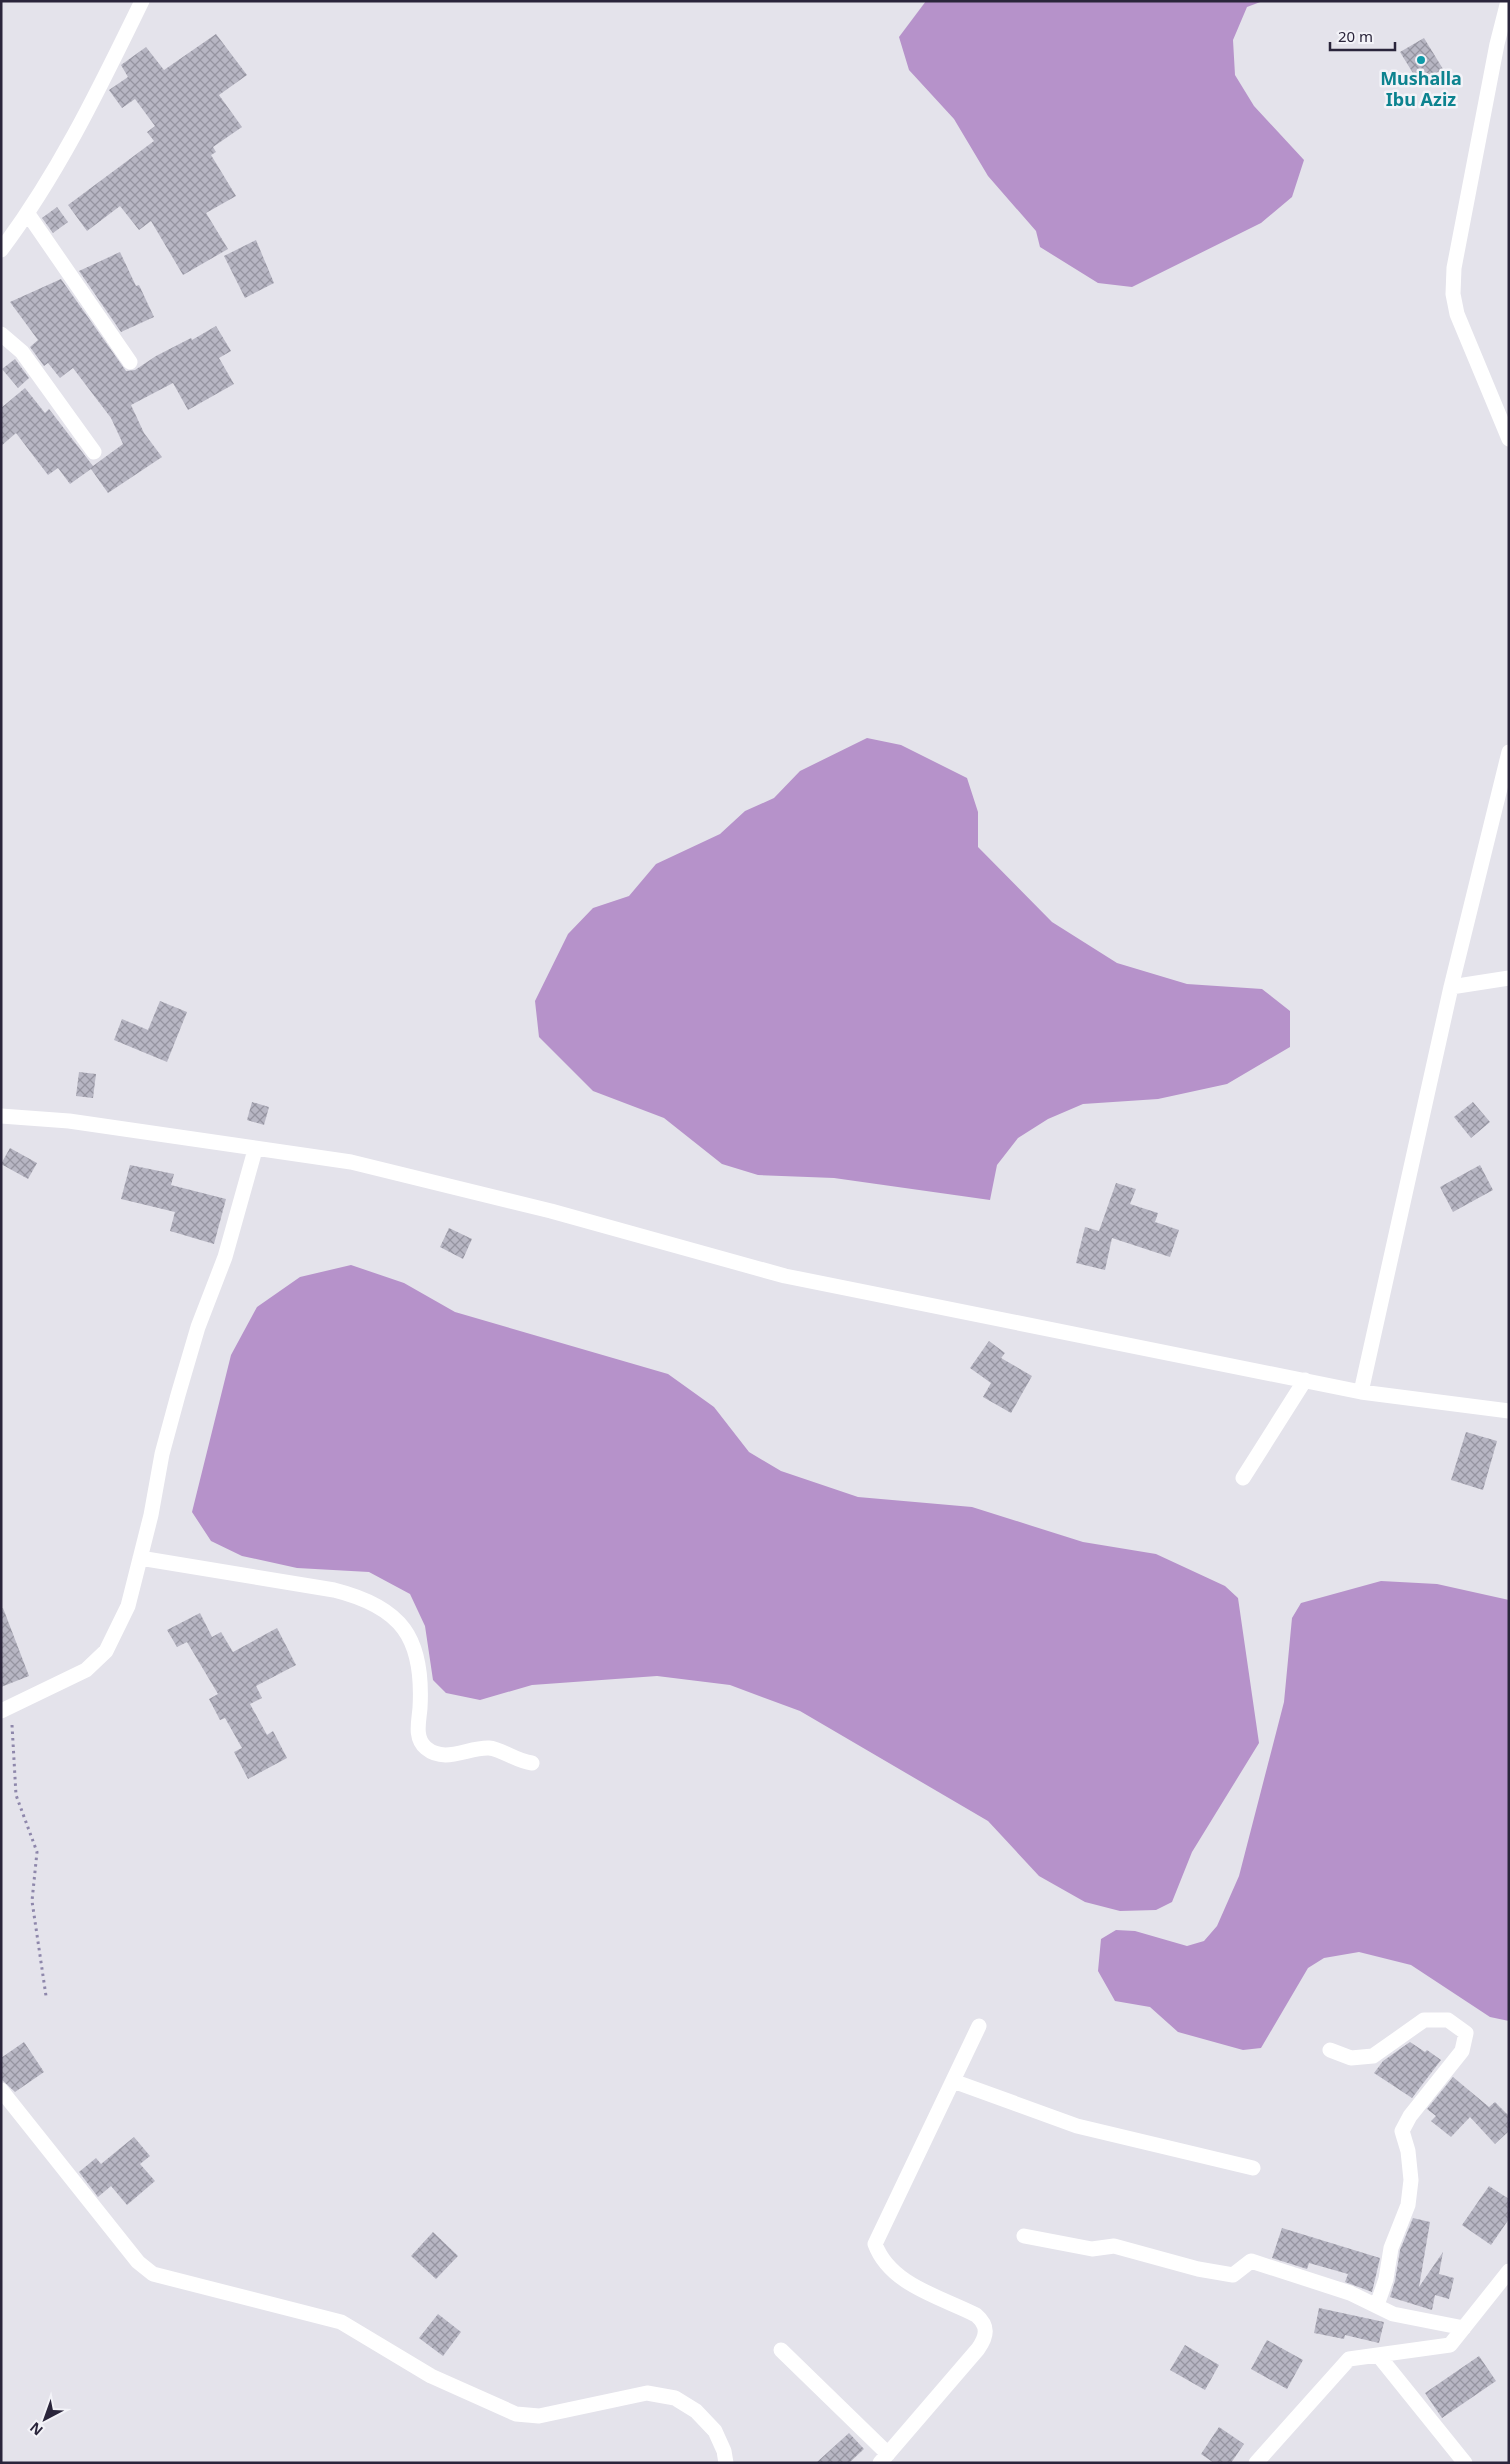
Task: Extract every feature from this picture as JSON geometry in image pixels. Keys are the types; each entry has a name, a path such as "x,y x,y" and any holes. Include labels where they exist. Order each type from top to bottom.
{"street":[{"path":"1,250 28,214 89,110 142,1"},
{"path":"1508,1 1499,37 1454,268 1453,294 1464,334 1509,439"},
{"path":"28,214 130,362"},
{"path":"1,334 22,352 94,452"},
{"path":"1361,1392 1451,987 1509,752"},
{"path":"1451,987 1509,978"},
{"path":"1,1116 69,1122 255,1150 351,1162 552,1211 785,1276 1361,1392 1509,1411"},
{"path":"6,1709 86,1670 106,1651 128,1606 162,1454 178,1395 198,1327 225,1257 255,1150"},
{"path":"1243,1478 1304,1380"},
{"path":"140,1558 334,1590 375,1603 395,1618 408,1633 417,1655 420,1706 418,1731 421,1742 426,1748 443,1755 489,1748 518,1761 532,1763"},
{"path":"1330,2050 1351,2058 1373,2056 1424,2020 1448,2020 1466,2033 1462,2051 1410,2116 1402,2132 1408,2151 1411,2180 1408,2204 1391,2248 1386,2278 1377,2305"},
{"path":"781,2350 884,2458 978,2349 987,2332 985,2322 976,2315 908,2283 879,2255 875,2244 979,2026"},
{"path":"953,2081 1077,2126 1253,2168"},
{"path":"1,2090 138,2262 153,2274 341,2322 431,2376 507,2412 538,2416 647,2394 675,2398 696,2411 715,2431 724,2452 726,2463"},
{"path":"1024,2236 1092,2249 1114,2246 1198,2269 1233,2275 1251,2261 1350,2293 1393,2314 1464,2328"},
{"path":"1256,2463 1349,2359 1450,2345 1509,2271"},
{"path":"1378,2355 1465,2463"}],"path":[{"path":"6,1709 16,1795 37,1852 32,1900 46,1996"}],"shaded area":[{"path":"926,1 1263,1 1247,7 1233,40 1235,75 1254,106 1304,160 1292,197 1261,223 1132,287 1098,283 1040,247 1036,231 988,176 954,119 909,70 899,37"},
{"path":"867,738 901,745 967,778 978,812 978,847 1052,922 1117,963 1187,984 1262,989 1290,1011 1290,1047 1227,1084 1158,1099 1083,1104 1048,1119 1018,1138 997,1165 990,1200 834,1178 758,1175 722,1164 664,1118 593,1091 539,1037 535,1001 568,934 593,908 629,896 656,864 720,834 745,811 774,798 800,771"},
{"path":"351,1265 404,1283 455,1312 668,1374 714,1407 749,1452 781,1471 858,1497 972,1507 1083,1542 1156,1554 1225,1586 1238,1598 1259,1743 1192,1852 1172,1902 1156,1910 1120,1911 1085,1902 1039,1876 988,1821 800,1711 730,1685 657,1676 532,1685 480,1700 446,1693 433,1680 425,1626 410,1594 369,1572 297,1568 242,1556 211,1541 192,1512 231,1355 257,1307 300,1277"},
{"path":"1381,1581 1437,1584 1509,1600 1509,2021 1490,2017 1411,1965 1359,1952 1324,1958 1308,1968 1261,2048 1243,2050 1178,2032 1150,2007 1115,2001 1098,1971 1101,1939 1116,1930 1135,1931 1187,1946 1204,1941 1217,1926 1239,1876 1284,1702 1292,1618 1301,1603"}],"building":[{"path":"216,34 247,75 219,95 242,127 213,147 216,152 211,155 236,196 206,213 228,249 183,275 151,221 139,230 120,206 87,231 68,205 154,141 147,132 155,126 135,99 122,108 109,90 128,77 121,65 146,47 164,70"},
{"name":"Mushalla Ibu Aziz","path":"1424,38 1443,69 1419,83 1400,52"},
{"path":"57,207 68,222 53,233 42,218"},
{"path":"256,240 274,283 245,298 224,256"},
{"path":"120,252 136,286 139,285 154,317 121,332 79,271"},
{"path":"61,279 126,371 135,370 156,356 191,338 192,340 216,326 231,351 219,358 234,384 188,410 173,383 131,405 144,433 162,457 108,493 91,469 70,484 58,468 48,475 16,433 1,446 1,408 25,388 45,413 49,409 93,466 123,444 111,418 73,368 60,378 48,363 44,366 30,347 38,340 10,302"},
{"path":"15,359 29,378 18,388 2,369"},
{"path":"160,1001 187,1012 167,1062 114,1040 122,1019 148,1030"},
{"path":"79,1072 96,1074 93,1098 76,1096"},
{"path":"252,1102 269,1107 264,1125 247,1120"},
{"path":"1473,1102 1490,1122 1471,1138 1454,1117"},
{"path":"10,1148 37,1163 28,1179 1,1164"},
{"path":"130,1165 174,1174 171,1185 226,1199 214,1244 170,1231 175,1212 121,1199"},
{"path":"1480,1165 1493,1190 1453,1212 1440,1187"},
{"path":"1116,1183 1136,1189 1130,1204 1158,1213 1155,1222 1179,1230 1170,1257 1112,1238 1105,1270 1076,1263 1085,1227 1099,1231"},
{"path":"449,1228 472,1239 463,1259 440,1247"},
{"path":"989,1341 1005,1353 1001,1358 1032,1376 1011,1413 983,1397 991,1383 970,1368"},
{"path":"1466,1432 1497,1441 1483,1490 1451,1480"},
{"path":"3,1608 29,1676 1,1687 1,1609"},
{"path":"200,1613 212,1637 221,1632 233,1652 277,1628 296,1665 256,1686 262,1698 250,1704 267,1735 273,1731 287,1758 248,1779 234,1752 242,1748 225,1718 220,1720 209,1699 218,1694 187,1642 177,1647 167,1630"},
{"path":"24,2042 44,2072 15,2092 1,2079 1,2058"},
{"path":"1410,2042 1425,2052 1427,2050 1441,2060 1412,2098 1374,2073 1383,2061"},
{"path":"1453,2077 1489,2107 1495,2102 1509,2116 1509,2131 1495,2144 1470,2117 1451,2137 1431,2121 1436,2116 1427,2109"},
{"path":"134,2137 150,2156 140,2164 155,2181 127,2205 111,2186 98,2197 79,2172 96,2158 101,2164"},
{"path":"1489,2186 1509,2199 1509,2219 1491,2245 1462,2225"},
{"path":"1413,2218 1430,2222 1419,2287 1443,2252 1439,2274 1454,2278 1449,2299 1435,2295 1432,2310 1390,2297 1395,2281 1400,2250"},
{"path":"1282,2228 1380,2258 1372,2292 1345,2282 1348,2274 1309,2263 1307,2269 1272,2258"},
{"path":"433,2232 458,2256 436,2279 411,2256"},
{"path":"1319,2308 1384,2322 1379,2343 1345,2335 1344,2339 1314,2333"},
{"path":"438,2314 461,2332 443,2356 419,2338"},
{"path":"1267,2340 1303,2360 1287,2389 1251,2369"},
{"path":"1185,2345 1219,2365 1205,2390 1170,2370"},
{"path":"1479,2356 1496,2381 1442,2418 1425,2393"},
{"path":"1219,2427 1244,2444 1231,2463 1214,2463 1201,2454"},
{"path":"849,2433 864,2449 849,2463 816,2463"}],"place":[{"name":"Mushalla Ibu Aziz","path":"1421,60"}]}
